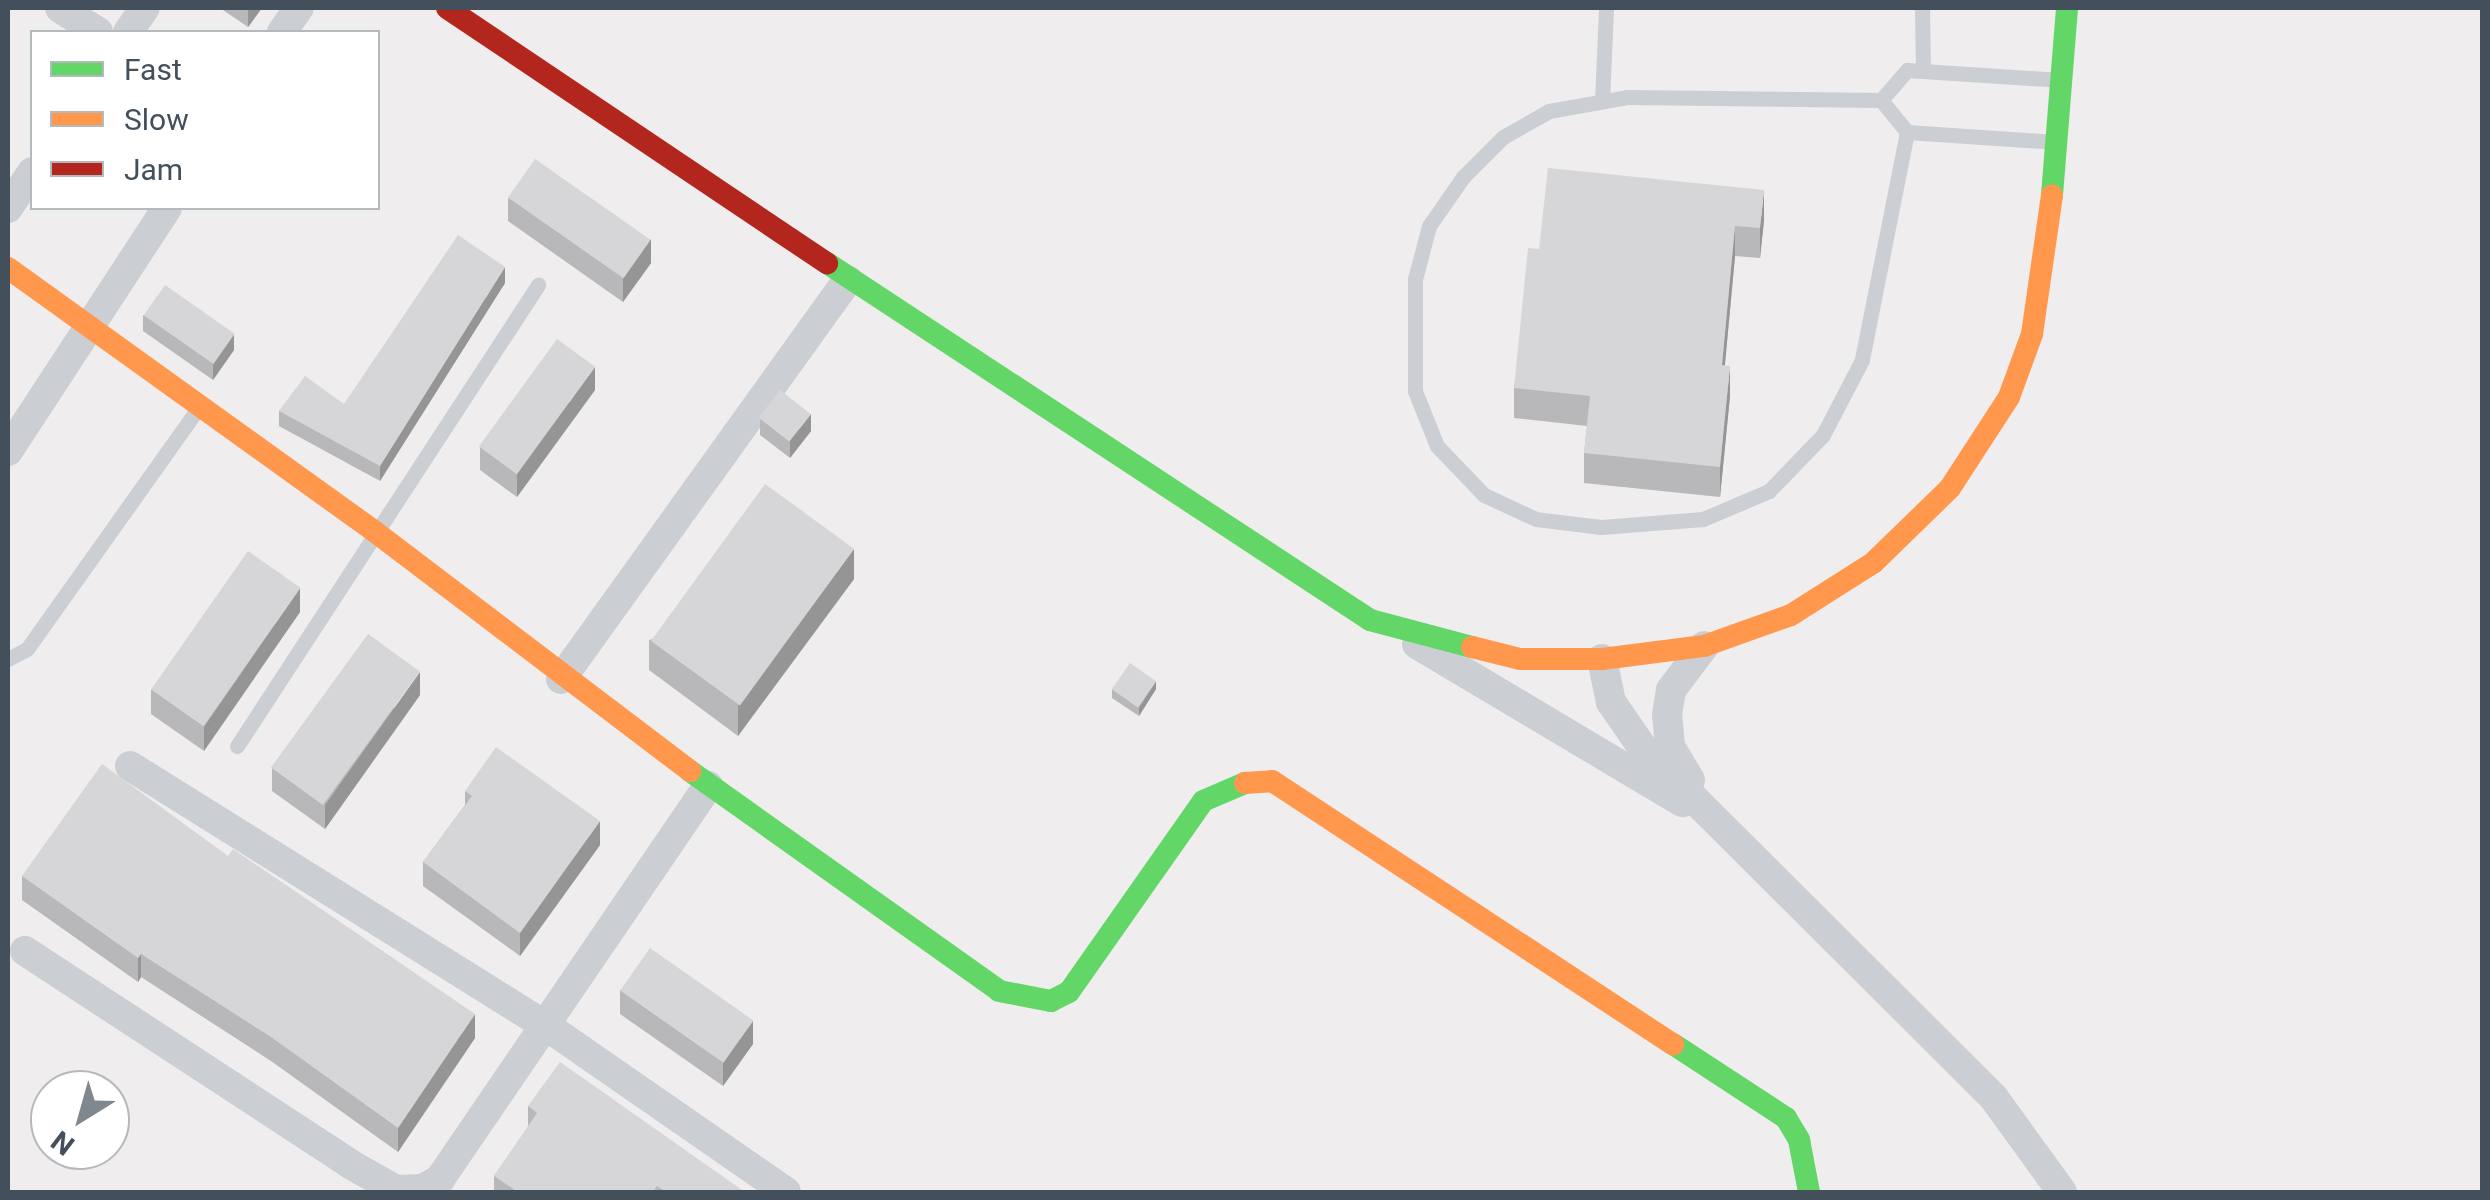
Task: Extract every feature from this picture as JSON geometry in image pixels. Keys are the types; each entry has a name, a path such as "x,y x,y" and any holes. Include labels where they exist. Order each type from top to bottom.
{"street":[{"path":"60,8 95,30"},
{"path":"129,30 145,8"},
{"path":"283,30 298,8"},
{"path":"447,8 1180,504 1715,821"},
{"path":"1370,620 1520,660 1602,659 1704,646 1790,615 1873,564 1950,488 2010,397 2032,334 2060,142 2068,8"},
{"path":"8,208 30,175"},
{"path":"8,451 166,210"},
{"path":"8,268 374,531 561,680 999,991 1052,1001 1091,966 1203,801 1249,781 1272,782 1786,1118 1799,1140 1809,1192"},
{"path":"561,680 848,280"},
{"path":"1704,646 1671,690 1666,715 1670,747 1715,821"},
{"path":"1602,659 1611,702 1642,747 1994,1098 2062,1192"},
{"path":"130,766 545,1025 786,1192"},
{"path":"25,951 396,1190 423,1190 440,1179 708,786"}],"lane":[{"path":"1602,102 1606,8"},
{"path":"1922,8 1923,71"},
{"path":"1907,132 1862,360 1823,435 1769,491 1703,519 1601,527 1536,519 1484,496 1437,446 1415,391 1415,279 1429,226 1462,177 1503,137 1550,111 1602,102 1880,100 1907,70 2062,80"},
{"path":"1880,100 1907,132 2060,142"},
{"path":"236,746 538,285"},
{"path":"8,659 26,649 198,408"}],"building":[{"path":"535,159 651,240 624,278 508,198"},
{"path":"1548,168 1764,190 1760,228 1735,226 1722,365 1730,366 1720,467 1584,453 1590,396 1514,388 1528,248 1539,249"},
{"path":"458,235 505,267 380,466 279,411 305,376 344,404"},
{"path":"165,285 235,334 213,364 144,315"},
{"path":"557,339 595,367 517,474 479,447"},
{"path":"780,390 811,414 789,442 758,418"},
{"path":"765,484 854,549 740,706 651,641"},
{"path":"248,551 300,588 203,726 151,689"},
{"path":"368,634 420,672 323,805 271,767"},
{"path":"1130,663 1156,681 1138,708 1112,689"},
{"path":"496,747 600,821 520,933 423,862 472,796 465,791"},
{"path":"102,764 228,856 233,849 475,1014 398,1128 271,1037 141,954 138,958 22,876"},
{"path":"650,948 753,1020 723,1063 620,991"},
{"path":"560,1062 745,1192 666,1192 657,1186 653,1192 518,1192 494,1176 537,1113 528,1106"}],"traffic: fast":[{"path":"2052,195 2067,8"},
{"path":"827,263 1370,620 1472,647"},
{"path":"690,771 999,991 1051,1001 1069,992 1203,801 1245,783"},
{"path":"1673,1044 1786,1118 1799,1140 1809,1192"}],"traffic: slow":[{"path":"1472,647 1520,659 1602,659 1704,646 1791,615 1873,563 1950,488 2009,397 2032,334 2052,195"},
{"path":"8,268 374,531 690,771"},
{"path":"1245,783 1272,781 1673,1044"}],"traffic: jam":[{"path":"447,8 827,263"}]}
